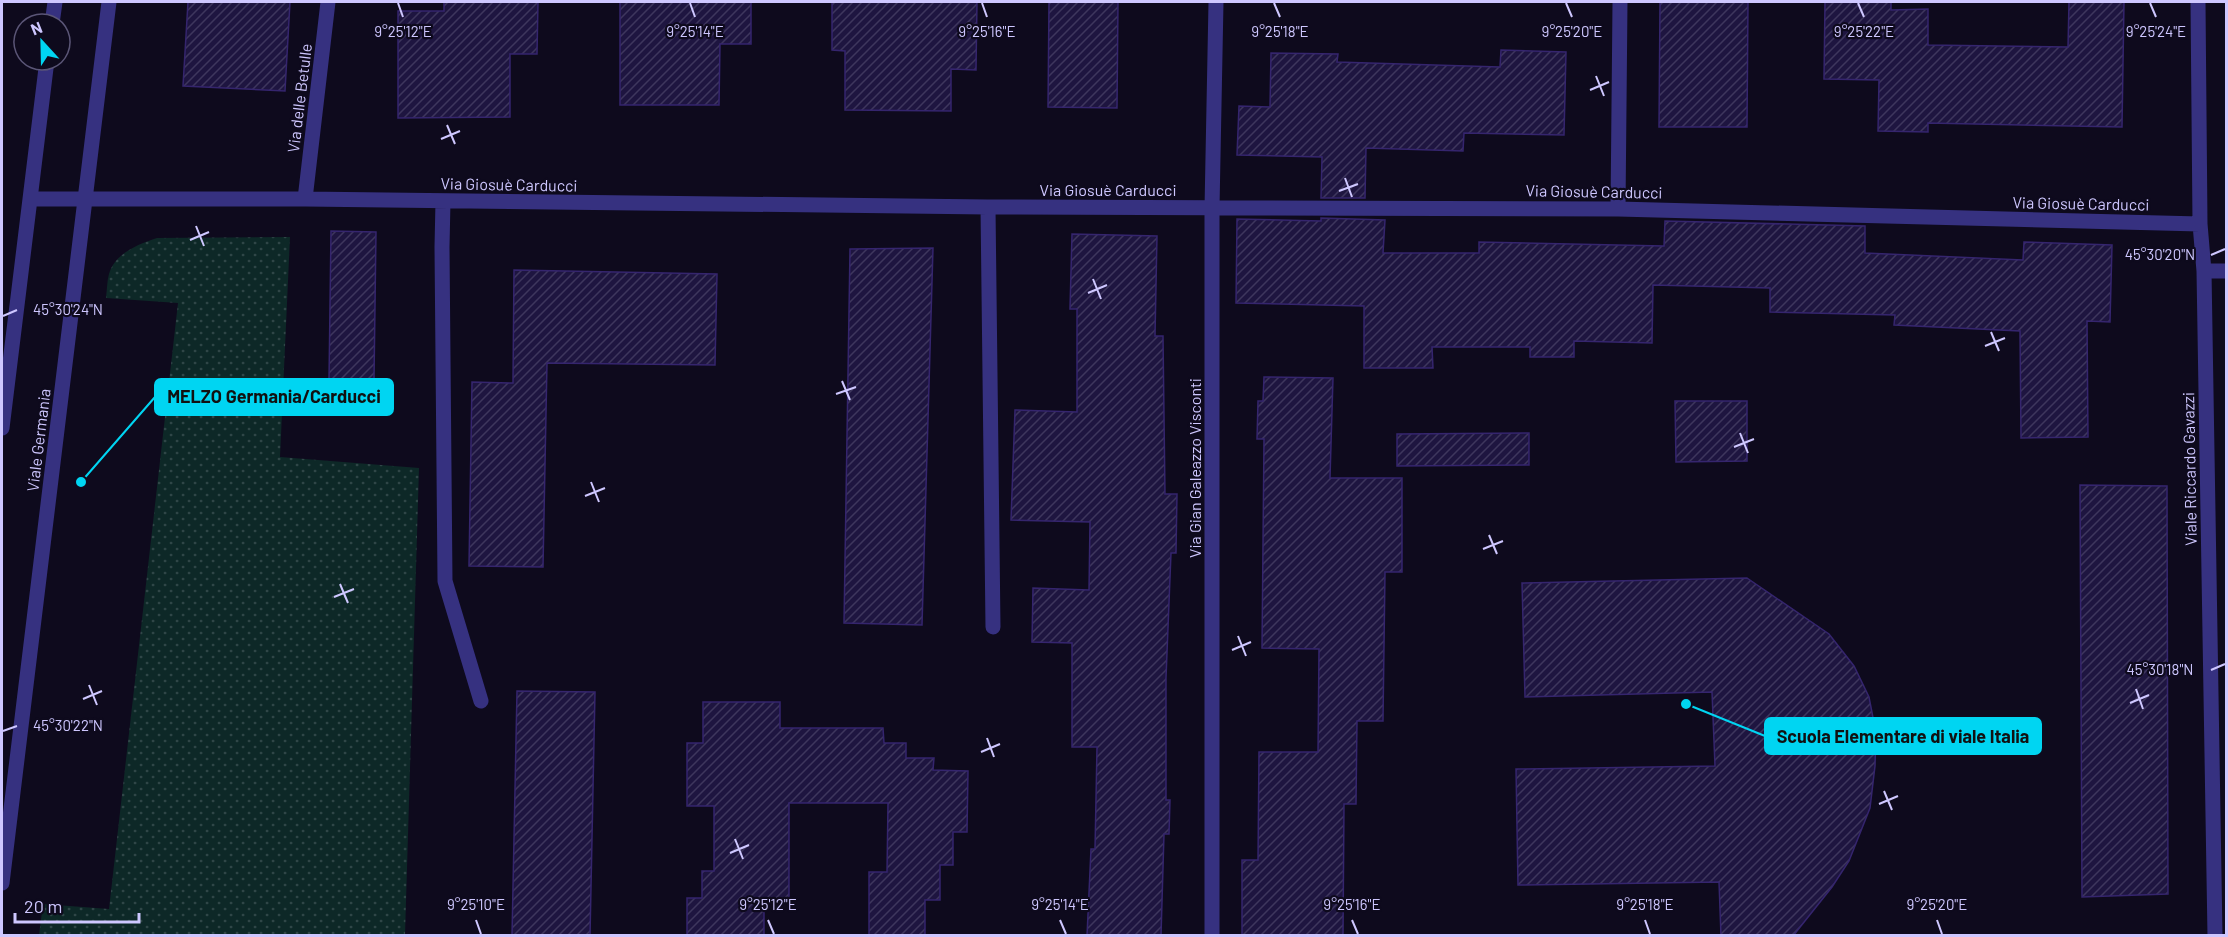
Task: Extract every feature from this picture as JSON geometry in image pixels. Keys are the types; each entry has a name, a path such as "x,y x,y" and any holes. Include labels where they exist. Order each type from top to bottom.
{"street":[{"name":"Viale Germania","path":"2,883 109,2"},
{"name":"Via delle Betulle","path":"305,199 328,2"},
{"name":"Via Gian Galeazzo Visconti","path":"1212,936 1212,208 1216,2"},
{"path":"1618,209 1620,2"},
{"name":"Viale Riccardo Gavazzi","path":"2198,2 2200,224 2204,272 2215,936"},
{"path":"2,428 46,72"},
{"name":"Via Giosuè Carducci","path":"30,199 305,199 988,207 1618,209 2200,224"},
{"path":"443,201 445,581 481,701"},
{"path":"988,207 993,627"},
{"path":"2204,272 2226,271"}],"green space":[{"path":"290,237 280,457 419,468 405,935 39,935 43,904 109,909 178,303 106,298 109,274 116,260 122,255 135,246 157,238"}],"building":[{"path":"188,2 290,2 285,91 183,86"},
{"path":"444,2 538,2 537,54 510,54 510,117 398,118 398,11 444,11"},
{"path":"620,2 751,2 751,44 720,44 719,105 620,105"},
{"path":"832,2 977,2 976,70 951,69 951,111 845,110 845,51 832,50"},
{"path":"1049,2 1118,2 1117,108 1048,107"},
{"path":"1660,2 1748,2 1747,127 1659,127"},
{"path":"1825,2 1891,2 1891,10 1928,9 1928,45 2068,47 2069,2 2124,2 2122,127 1928,123 1928,132 1878,131 1879,80 1824,79"},
{"path":"1501,50 1566,52 1564,135 1464,133 1463,151 1366,148 1365,198 1321,198 1322,157 1237,155 1239,106 1270,107 1271,53 1338,54 1337,62 1500,67"},
{"path":"1321,218 1385,220 1383,253 1479,253 1479,242 1664,246 1665,221 1865,226 1865,253 2023,260 2024,242 2112,245 2110,322 2087,321 2088,437 2021,438 2020,331 1894,325 1895,315 1770,312 1770,288 1653,285 1652,343 1574,341 1574,357 1530,357 1530,347 1432,347 1433,368 1364,368 1364,306 1236,303 1237,219 1321,221"},
{"path":"331,231 376,232 374,380 329,380"},
{"path":"1072,234 1157,236 1155,336 1163,336 1165,494 1177,494 1176,553 1171,553 1166,678 1166,800 1170,800 1169,834 1164,834 1161,936 1087,936 1091,849 1095,849 1097,747 1072,747 1072,643 1032,642 1033,588 1089,590 1090,522 1011,520 1015,410 1077,412 1077,309 1070,309"},
{"path":"933,248 922,625 844,623 850,249"},
{"path":"514,270 717,274 715,365 547,363 543,567 469,566 472,382 513,383"},
{"path":"1264,377 1333,378 1330,478 1402,478 1402,572 1385,572 1383,721 1357,721 1356,804 1344,804 1343,936 1242,936 1242,860 1258,860 1259,752 1318,752 1319,649 1262,648 1264,439 1257,439 1258,401 1263,401"},
{"path":"1675,401 1747,401 1747,461 1676,462"},
{"path":"1529,433 1529,465 1397,466 1397,434"},
{"path":"2080,485 2167,486 2168,894 2082,897"},
{"path":"1747,578 1829,634 1854,666 1869,697 1876,733 1870,808 1849,861 1832,887 1793,936 1721,936 1719,882 1518,885 1516,769 1715,766 1712,692 1525,697 1522,583"},
{"path":"517,691 595,692 590,936 512,936"},
{"path":"703,702 780,702 780,728 883,728 884,743 906,743 906,758 934,758 933,770 968,771 967,832 953,832 953,865 940,865 940,900 925,900 925,936 869,936 869,872 887,872 888,803 789,803 789,903 764,903 764,936 687,936 687,898 702,898 702,871 714,871 714,806 687,806 687,743 703,743"}],"place":[{"name":"MELZO Germania/Carducci","path":"81,482"},
{"name":"Scuola Elementare di viale Italia","path":"1686,704"}]}
